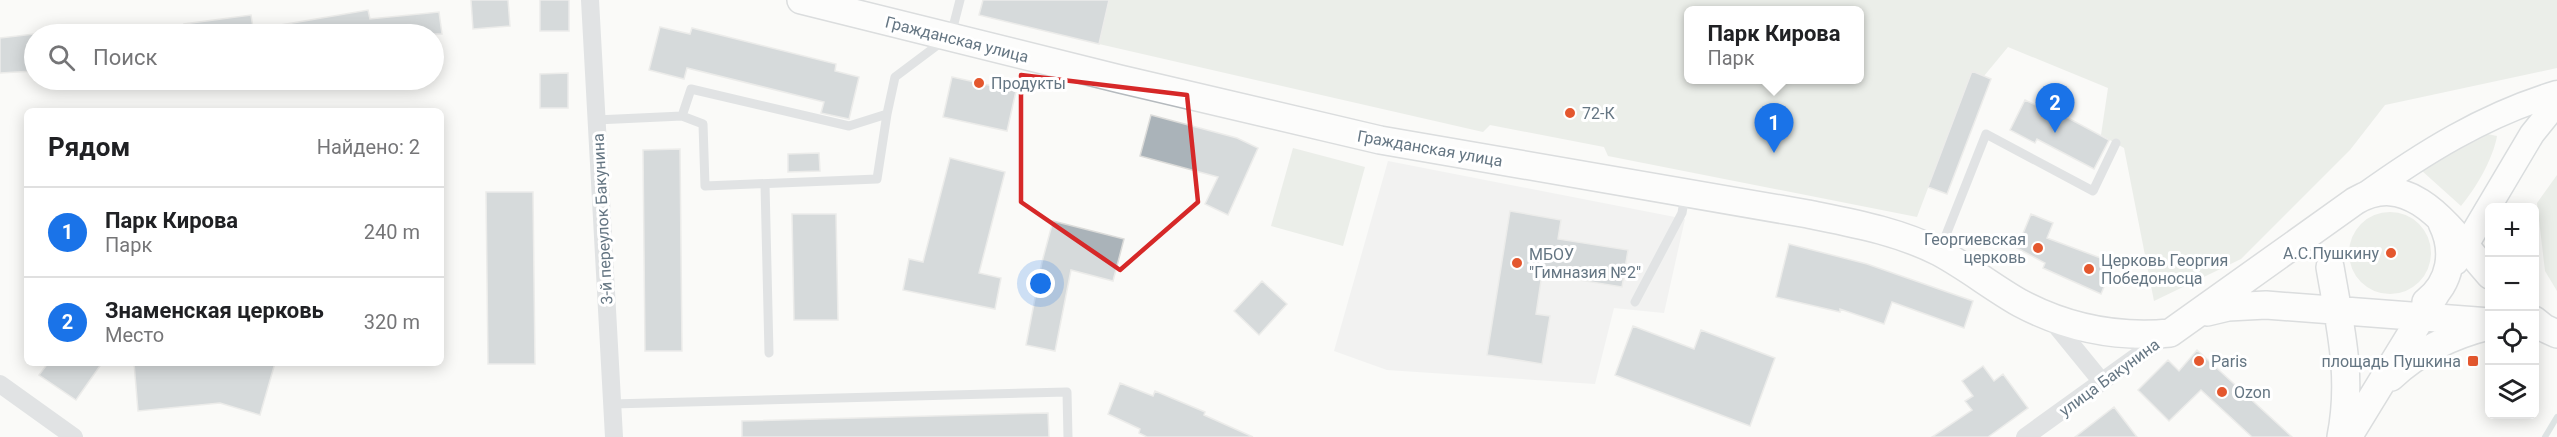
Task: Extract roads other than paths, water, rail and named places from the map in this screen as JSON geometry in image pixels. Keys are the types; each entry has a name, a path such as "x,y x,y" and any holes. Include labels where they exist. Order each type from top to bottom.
{"main road":[{"name":"Гражданская улица","path":"801,0 1380,140 1871,228 1908,238 1939,252 2019,302 2048,316 2077,326 2108,332 2170,333"},
{"path":"2192,318 2353,203 2379,193 2399,193 2424,203 2485,269"},
{"path":"2341,437 2346,375 2344,343 2328,254 2330,235 2335,223 2353,203"},
{"path":"2372,398 2399,314 2441,284 2450,264 2450,247 2439,217"},
{"path":"2330,267 2337,283 2348,297 2362,307 2399,314"},
{"path":"2192,318 2216,310 2240,306 2399,314 2485,323"},
{"name":"улица Бакунина","path":"2170,333 2192,318"},
{"path":"2348,437 2372,398 2393,375 2425,352 2485,326"}],"street":[{"name":"3-й переулок Бакунина","path":"590,0 614,437"},
{"path":"2353,203 2416,159 2460,132 2507,111 2557,93"},
{"path":"2441,284 2496,201 2536,127 2557,103"},
{"name":"Гражданская улица","path":"2048,316 2102,382"},
{"name":"улица Бакунина","path":"2025,437 2170,333"},
{"path":"0,384 74,437"}],"lane":[{"path":"596,120 682,116 703,124 705,186 877,179 895,77 950,37 960,0"},
{"path":"682,116 691,89 849,126 887,114"},
{"path":"1939,252 1986,134 2093,191 2116,143"},
{"path":"765,183 769,353"},
{"path":"1635,302 1682,213 1685,193"},
{"path":"612,404 1067,392 1068,437"}],"waterway":[{"path":"2545,437 2557,417"}],"place":[{"name":"Продукты","path":"979,83"},
{"name":"72-К","path":"1570,113"},
{"name":"Знаменская церковь","path":"2055,133"},
{"name":"Парк Кирова","path":"1774,153"},
{"name":"Георгиевская церковь","path":"2038,248"},
{"name":"А.С.Пушкину","path":"2391,253"},
{"name":"МБОУ \"Гимназия №2\"","path":"1517,263"},
{"name":"Церковь Георгия Победоносца","path":"2089,269"},
{"name":"Paris","path":"2199,361"},
{"name":"площадь Пушкина","path":"2473,361"},
{"name":"Ozon","path":"2222,392"}]}
